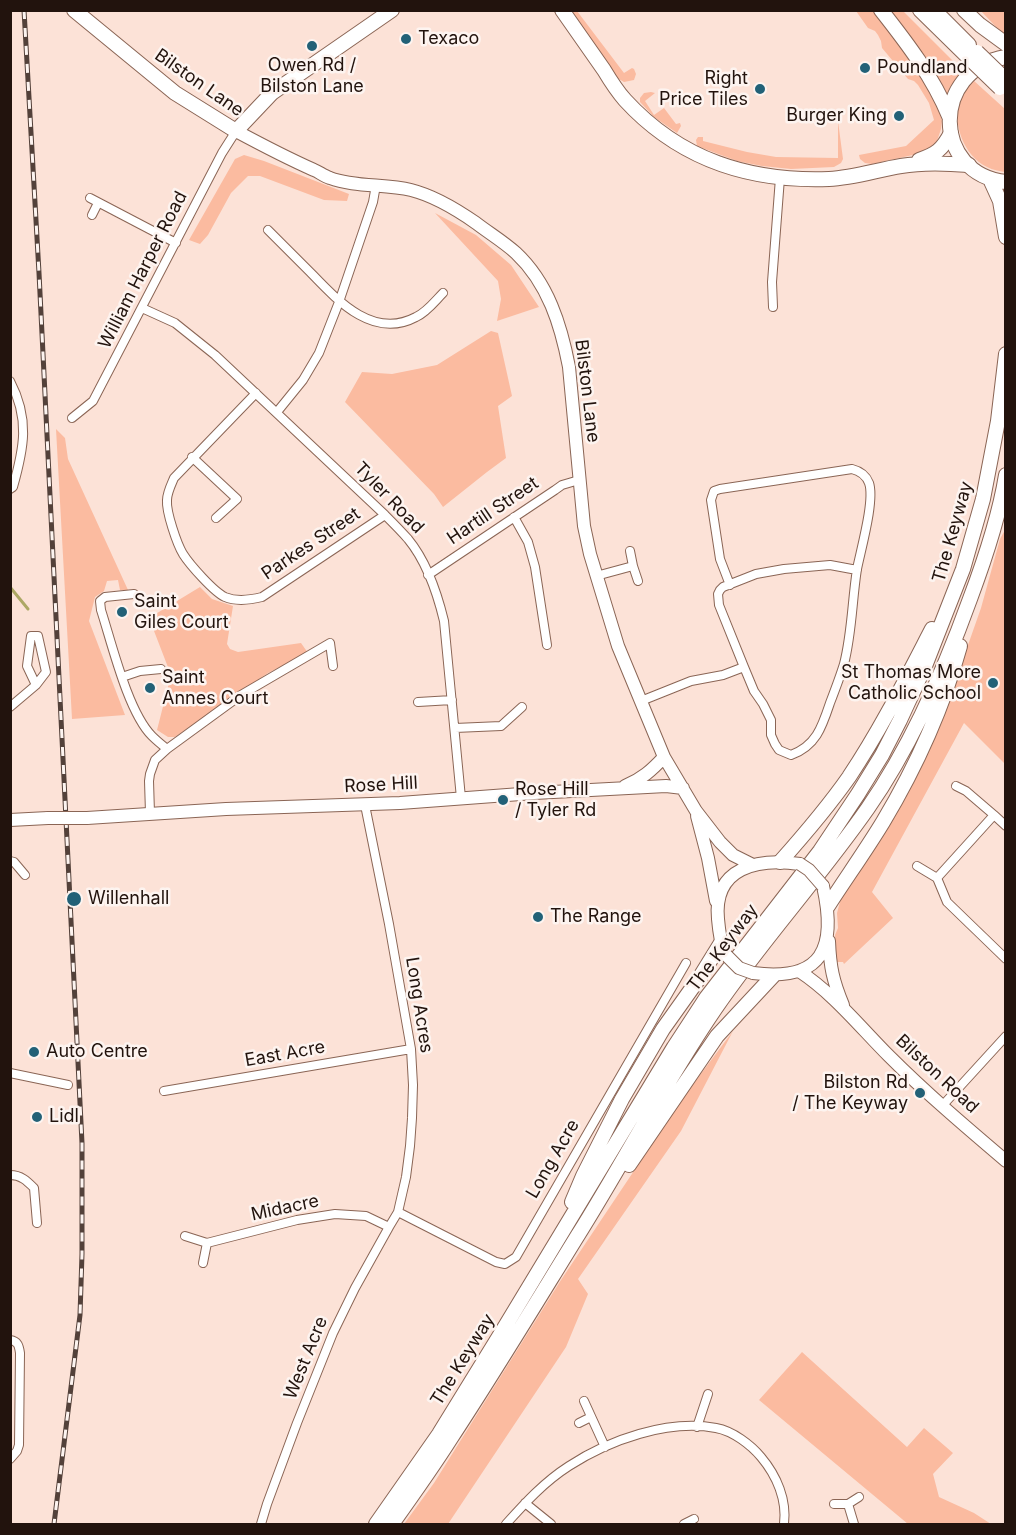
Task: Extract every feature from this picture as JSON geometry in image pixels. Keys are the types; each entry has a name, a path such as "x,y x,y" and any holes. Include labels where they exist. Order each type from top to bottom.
{"main road":[{"name":"Bilston Lane","path":"74,10 175,93 236,131 285,158 331,178 419,192 432,198 454,209 499,239 517,254 537,279 549,297 556,314 569,367 585,533 596,576 618,646 664,757"},
{"path":"236,131 272,93 392,10"},
{"path":"562,10 621,96 645,120 676,144 712,162 780,178 831,179 903,166 933,163 969,165"},
{"path":"881,10 941,96 958,151 975,171 990,179 1005,182"},
{"path":"920,10 973,56 1004,87"},
{"path":"934,10 973,56"},
{"path":"964,10 1005,44"},
{"path":"949,118 955,93 969,74 985,63 1005,57"},
{"path":"903,166 938,152 951,133"},
{"path":"990,179 1000,201 1005,237"},
{"name":"The Keyway","path":"376,1524 439,1434 706,998 820,851 882,754 939,633 963,569 983,499 998,421 1005,354"},
{"name":"The Keyway","path":"392,1524 450,1441 579,1235 669,1081 715,1008 842,844 894,768 949,653 986,557 1005,475"},
{"path":"780,862 821,814 880,728 932,629 972,538"},
{"path":"828,906 883,822 911,772 945,697 986,557"},
{"path":"664,757 696,811 720,842 733,855 753,865"},
{"name":"Rose Hill","path":"614,790 641,779 664,757"},
{"name":"Rose Hill","path":"10,820 87,818 235,808 364,805 666,786 683,789"},
{"path":"696,811 708,858 724,949 738,968 753,974 773,976 799,971 813,965 825,946 828,934 828,906 823,886 815,875 800,864 768,862 753,865 732,875 723,885 717,905"},
{"name":"Bilston Road","path":"828,934 832,978 846,1011"},
{"path":"558,1238 583,1176 622,1100 663,1029 706,968 724,949"},
{"name":"Bilston Road","path":"799,971 815,981 890,1057 1005,1161"},
{"path":"579,1235 624,1174 717,1036 773,976"}],"street":[{"name":"William Harper Road","path":"72,418 93,401 222,153 236,131"},
{"path":"773,307 772,282 780,178"},
{"path":"277,412 303,380 327,334 373,202 376,185"},
{"path":"92,215 94,201 176,243"},
{"path":"268,230 339,302 359,315 377,322 406,321 422,314 443,293"},
{"name":"Tyler Road","path":"142,308 175,324 196,339 386,514 409,540 429,574 444,621 462,798"},
{"path":"10,381 18,395 24,427 20,462 13,487 10,489"},
{"name":"Parkes Street","path":"256,393 174,478 166,502 183,555 211,586 226,598 247,600 262,597 386,514"},
{"path":"192,457 237,499 216,518"},
{"path":"730,585 720,559 711,500 714,491 852,469 863,474 869,485 870,500 857,570 852,623 844,664 820,730 810,744 791,755 779,750 771,735 771,720 754,691 719,605 720,590 756,574 794,568 830,565 857,570"},
{"name":"Hartill Street","path":"429,574 562,485 579,480"},
{"path":"514,517 528,542 535,567 547,645"},
{"path":"630,551 638,581"},
{"path":"596,576 633,566"},
{"path":"134,594 110,595 100,601 100,610 137,714 151,735 167,749"},
{"path":"10,707 36,685 46,672 38,636 31,636 27,666 36,685"},
{"path":"150,813 150,774 155,760 167,749 241,695 330,644 333,666"},
{"path":"641,701 691,681 723,675 744,667"},
{"path":"122,677 140,671 161,669"},
{"path":"418,702 452,700"},
{"path":"455,728 501,726 522,707"},
{"path":"956,786 966,791 1005,826"},
{"name":"Long Acres","path":"364,805 389,924 411,1049 413,1085 410,1146 403,1195 398,1212"},
{"path":"937,878 994,814"},
{"path":"10,861 14,862 25,875"},
{"path":"917,866 937,878 947,902 1005,959"},
{"name":"Long Acre","path":"398,1212 496,1262 505,1264 516,1257 686,963"},
{"path":"943,1105 1005,1036"},
{"name":"East Acre","path":"164,1091 411,1049"},
{"path":"10,1073 69,1085"},
{"path":"10,1175 24,1179 34,1188 37,1223"},
{"name":"West Acre","path":"261,1524 290,1441 333,1333 355,1288 398,1212"},
{"name":"Midacre","path":"207,1243 297,1220 335,1214 366,1216 389,1227"},
{"path":"185,1236 207,1243 203,1263"},
{"path":"10,1340 14,1340 18,1345 20,1353 19,1445 10,1459"},
{"path":"697,1427 708,1394"},
{"path":"584,1401 604,1447"},
{"path":"579,1423 591,1417"},
{"path":"506,1524 545,1483 570,1465 604,1447 633,1436 662,1429 697,1427 726,1431 748,1444 759,1455 779,1485 783,1498 784,1524"},
{"path":"834,1504 848,1504 859,1497"},
{"path":"525,1503 551,1524"},
{"path":"848,1504 854,1524"},
{"path":"684,1524 694,1519"}],"shaded area":[{"path":"571,11 577,11 624,73 634,69 636,74 634,80 624,82 617,78"},
{"path":"856,11 875,11 921,73 942,121 937,141 929,150 872,164 860,159 859,155 906,146 934,120 929,103 918,85 908,79 882,48 878,35 868,28"},
{"path":"885,11 903,11 963,71 958,77 948,104"},
{"path":"981,11 1005,11 1005,34 998,29"},
{"path":"973,80 1005,109 1005,172 992,169 979,162 966,147 962,138 958,110 963,95"},
{"path":"644,93 655,93 645,101 654,115 664,108 676,124 680,123 681,126 677,133 654,117 640,102"},
{"path":"838,121 843,159 834,167 791,169 762,166 737,161 697,146 696,140 698,137 703,137 703,141 776,157 838,158"},
{"path":"244,155 349,194 347,201 324,200 260,176 248,176 231,193 208,235 200,244 189,240 235,159"},
{"path":"435,213 476,235 511,265 539,307 497,321 501,299 498,281"},
{"path":"491,331 498,333 512,396 498,406 506,458 443,507 434,494 345,402 362,372 392,374 437,365"},
{"path":"56,429 65,438 68,459 128,590 120,590 118,580 107,581 104,591 95,597 89,621 125,715 72,719"},
{"path":"1005,530 1005,764 964,723 872,892 893,918 844,964 836,962 835,935 838,928 837,913 841,898 955,682 981,608 1000,539"},
{"path":"200,587 212,599 233,606 227,644 230,649 238,652 301,643 308,653 268,673 175,737 168,737 157,730 171,675 149,618"},
{"path":"733,1031 681,1131 578,1279 588,1294 566,1347 448,1524 404,1524 434,1483 561,1280 682,1099"},
{"path":"802,1352 907,1447 924,1428 953,1453 933,1474 939,1497 974,1513 991,1524 908,1524 759,1400"}],"waterway":[{"path":"10,587 28,609"}],"railway":[{"path":"24,10 82,1143 80,1315 54,1524"}],"place":[{"name":"Texaco","path":"406,39"},
{"name":"Owen Rd / Bilston Lane","path":"312,46"},
{"name":"Poundland","path":"865,68"},
{"name":"Right Price Tiles","path":"760,89"},
{"name":"Burger King","path":"899,116"},
{"name":"Saint Giles Court","path":"122,612"},
{"name":"St Thomas More Catholic School","path":"993,683"},
{"name":"Saint Annes Court","path":"150,688"},
{"name":"Rose Hill / Tyler Rd","path":"503,800"},
{"name":"Willenhall","path":"74,899"},
{"name":"The Range","path":"538,917"},
{"name":"Auto Centre","path":"34,1052"},
{"name":"Bilston Rd / The Keyway","path":"920,1093"},
{"name":"Lidl","path":"37,1117"}]}
